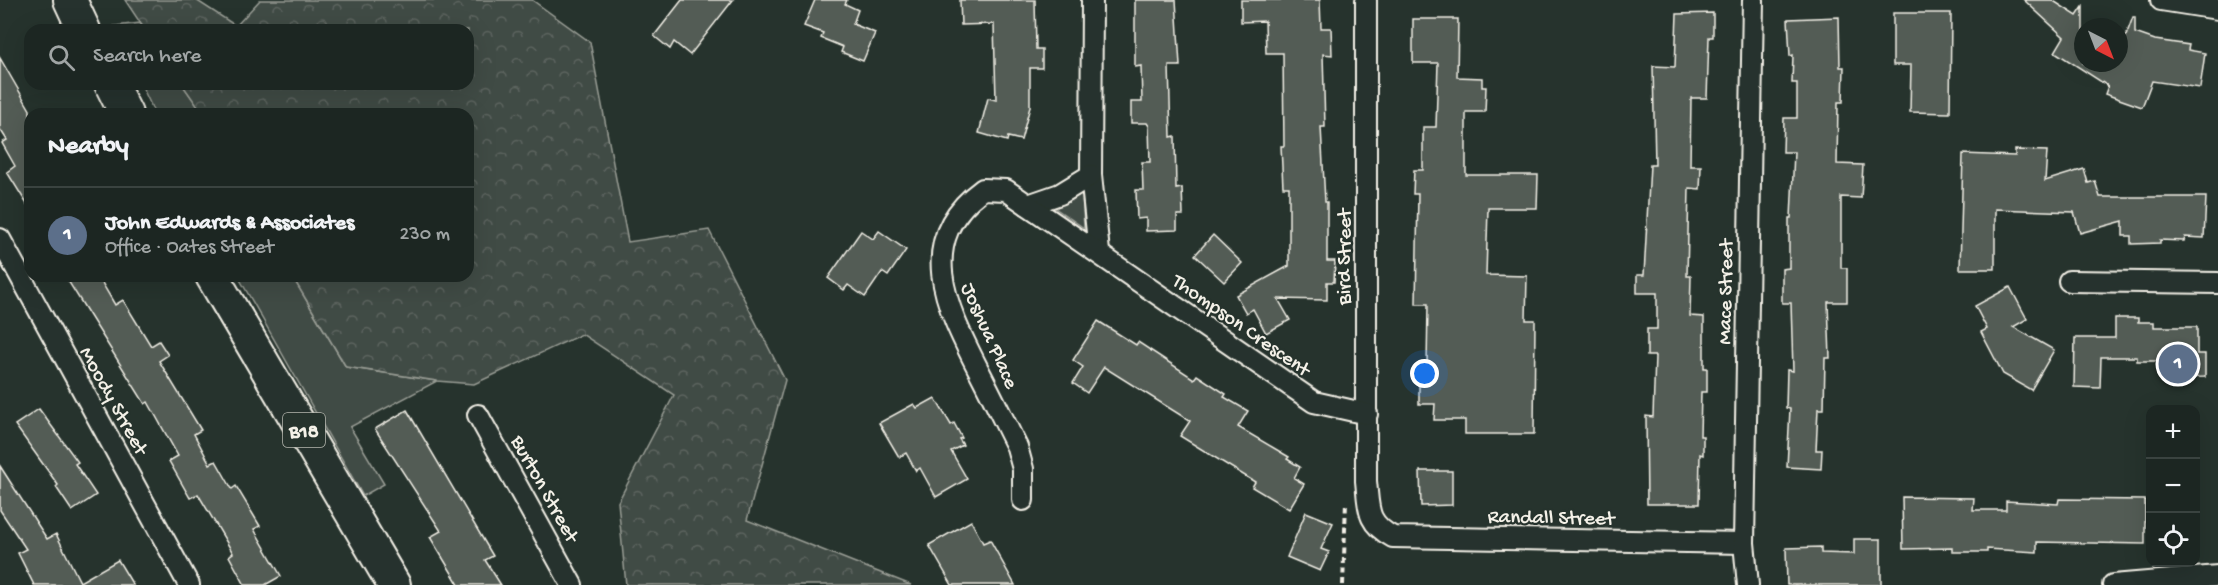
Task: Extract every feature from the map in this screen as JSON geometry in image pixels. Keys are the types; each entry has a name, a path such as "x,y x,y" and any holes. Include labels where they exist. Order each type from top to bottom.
{"highway":[{"path":"70,0 81,24"},
{"path":"114,90 123,108"},
{"name":"B18","path":"216,282 394,585"}],"street":[{"path":"1092,0 1091,176 1099,252"},
{"name":"Bird Street","path":"1366,0 1366,481 1369,513"},
{"name":"Mace Street","path":"1748,585 1744,543 1753,0"},
{"path":"2161,0 2218,9"},
{"path":"1028,205 1060,194 1091,176"},
{"name":"Joshua Place","path":"1023,500 1023,468 1017,447 953,320 941,284 943,247 950,224 968,200 983,189 1006,190 1099,252"},
{"name":"Moody Street","path":"0,239 189,585"},
{"name":"Thompson Crescent","path":"1099,252 1224,342 1314,402 1367,414"},
{"path":"2070,281 2218,283"},
{"name":"Burton Street","path":"478,415 572,585"},
{"name":"Randall Street","path":"1369,513 1378,529 1393,537 1744,543"},
{"path":"2114,585 2218,576"}],"path":[{"path":"1343,551 1343,585"}],"green space":[{"path":"125,0 196,0 233,24 141,24"},
{"path":"260,0 532,0 590,42 628,242 709,230 785,380 747,520 911,585 626,585 618,502 674,395 582,334 474,384 437,381 346,367 296,282 474,282 474,108 199,108 186,90 474,90 474,24 238,24"},
{"path":"144,90 186,90 199,108 152,108"},
{"path":"1082,192 1084,228 1055,208"},
{"path":"241,282 296,282 346,367 437,381 350,427 384,484 363,496"}],"building":[{"path":"682,0 733,0 690,55 674,42 670,49 654,36"},
{"path":"815,0 847,0 845,4 858,10 853,24 875,33 863,61 841,52 843,47 821,38 823,33 804,26"},
{"path":"960,0 1035,0 1036,49 1042,49 1042,68 1030,68 1030,107 1021,140 1008,137 1007,141 979,133 988,98 996,100 994,24 961,25"},
{"path":"1135,0 1176,0 1180,66 1169,66 1171,137 1175,136 1176,189 1182,188 1183,215 1177,215 1177,230 1146,231 1146,218 1137,219 1136,190 1143,190 1142,162 1150,162 1149,126 1147,123 1131,123 1131,102 1142,102 1141,66 1135,67"},
{"path":"1241,0 1320,0 1321,28 1331,28 1332,55 1323,54 1325,127 1321,127 1325,202 1327,202 1327,261 1335,261 1334,282 1327,282 1327,300 1278,299 1290,320 1266,333 1253,309 1246,313 1236,295 1289,266 1289,187 1283,187 1281,146 1284,146 1283,53 1266,53 1265,21 1241,22"},
{"path":"2024,0 2052,0 2077,16 2083,7 2083,18 2074,18 2074,64 2055,52 2064,37"},
{"path":"1713,13 1713,37 1709,37 1707,98 1691,98 1690,166 1701,166 1700,189 1689,188 1687,276 1691,276 1690,316 1704,317 1704,368 1707,368 1707,392 1701,392 1700,436 1703,436 1703,455 1700,454 1699,504 1647,504 1646,416 1653,417 1655,356 1647,356 1647,329 1657,329 1657,293 1637,293 1637,275 1644,275 1650,165 1655,165 1653,66 1675,67 1677,14"},
{"path":"1893,13 1951,13 1950,113 1910,112 1911,65 1893,65"},
{"path":"1839,17 1840,67 1844,67 1843,102 1838,102 1837,164 1863,165 1861,198 1841,197 1841,268 1847,268 1847,302 1828,302 1830,358 1825,358 1824,409 1818,409 1816,450 1822,450 1821,469 1787,467 1790,409 1786,408 1787,370 1793,371 1791,303 1782,303 1782,269 1789,268 1789,218 1791,218 1794,152 1783,152 1784,118 1797,118 1797,83 1792,83 1793,55 1790,56 1788,19"},
{"path":"2133,17 2135,17 2135,33 2155,40 2189,45 2188,50 2205,53 2200,88 2152,81 2142,107 2105,94 2108,86 2086,72 2128,72 2128,31"},
{"path":"1413,19 1458,19 1457,77 1482,78 1482,87 1486,87 1485,112 1466,112 1466,175 1538,175 1537,208 1488,208 1486,275 1527,276 1526,320 1535,320 1534,434 1465,434 1465,420 1434,420 1435,404 1419,404 1419,366 1427,366 1428,304 1416,304 1418,194 1413,194 1414,170 1423,170 1423,127 1436,127 1438,63 1413,63"},
{"path":"0,58 29,108 24,108 24,199 7,172 15,166 2,143 7,140 0,129"},
{"path":"2015,150 2047,151 2045,181 2084,169 2088,183 2095,181 2100,197 2206,197 2204,238 2185,237 2184,241 2160,240 2160,243 2131,244 2131,236 2123,236 2123,221 2080,233 2074,212 1995,209 1995,269 1960,269 1963,154 2015,156"},
{"path":"861,231 873,239 879,231 906,250 888,276 882,272 865,297 848,285 844,290 828,278"},
{"path":"1213,235 1242,263 1224,282 1195,255"},
{"path":"69,282 102,282 115,305 123,300 151,346 159,341 168,355 159,361 201,430 194,434 210,464 216,461 232,489 236,486 260,526 254,529 281,576 265,585 245,585 229,556 233,553 198,494 190,498 169,461 178,456 148,402 145,404"},
{"path":"2010,287 2027,319 2013,327 2054,350 2031,390 2003,374 1981,332 1987,329 1975,306"},
{"path":"2115,318 2138,318 2138,322 2154,322 2154,327 2197,327 2197,354 2205,354 2205,377 2169,378 2169,361 2137,361 2137,357 2101,357 2100,388 2074,387 2075,338 2115,338"},
{"path":"1098,321 1136,345 1138,342 1194,379 1197,375 1226,394 1224,397 1248,411 1238,427 1289,457 1287,459 1300,467 1294,478 1304,484 1289,509 1252,487 1255,482 1180,436 1190,421 1104,367 1087,393 1073,383 1083,367 1073,360"},
{"path":"935,398 951,425 954,423 962,438 959,439 963,445 951,451 967,479 936,497 920,468 916,471 906,453 899,457 879,423 914,404 917,408"},
{"path":"39,409 78,462 75,464 96,495 72,511 56,487 58,485 15,425"},
{"path":"407,410 493,556 485,560 501,585 459,585 430,537 441,531 375,429"},
{"path":"0,466 47,539 56,534 80,582 118,560 133,585 34,585 18,553 26,549 0,510"},
{"path":"1420,471 1452,471 1452,505 1421,506"},
{"path":"1902,497 1974,498 1973,510 2006,510 2006,501 2058,504 2059,499 2145,500 2145,544 2037,542 2037,552 1987,549 1987,552 1952,552 1952,548 1903,549"},
{"path":"1306,512 1333,523 1321,549 1329,552 1320,571 1287,557"},
{"path":"971,521 983,543 990,540 1015,585 952,585 929,545"},
{"path":"1854,539 1881,539 1881,585 1787,585 1786,548 1821,547 1821,553 1854,554"}],"place":[{"name":"John Edwards & Associates","path":"2178,364"}]}
